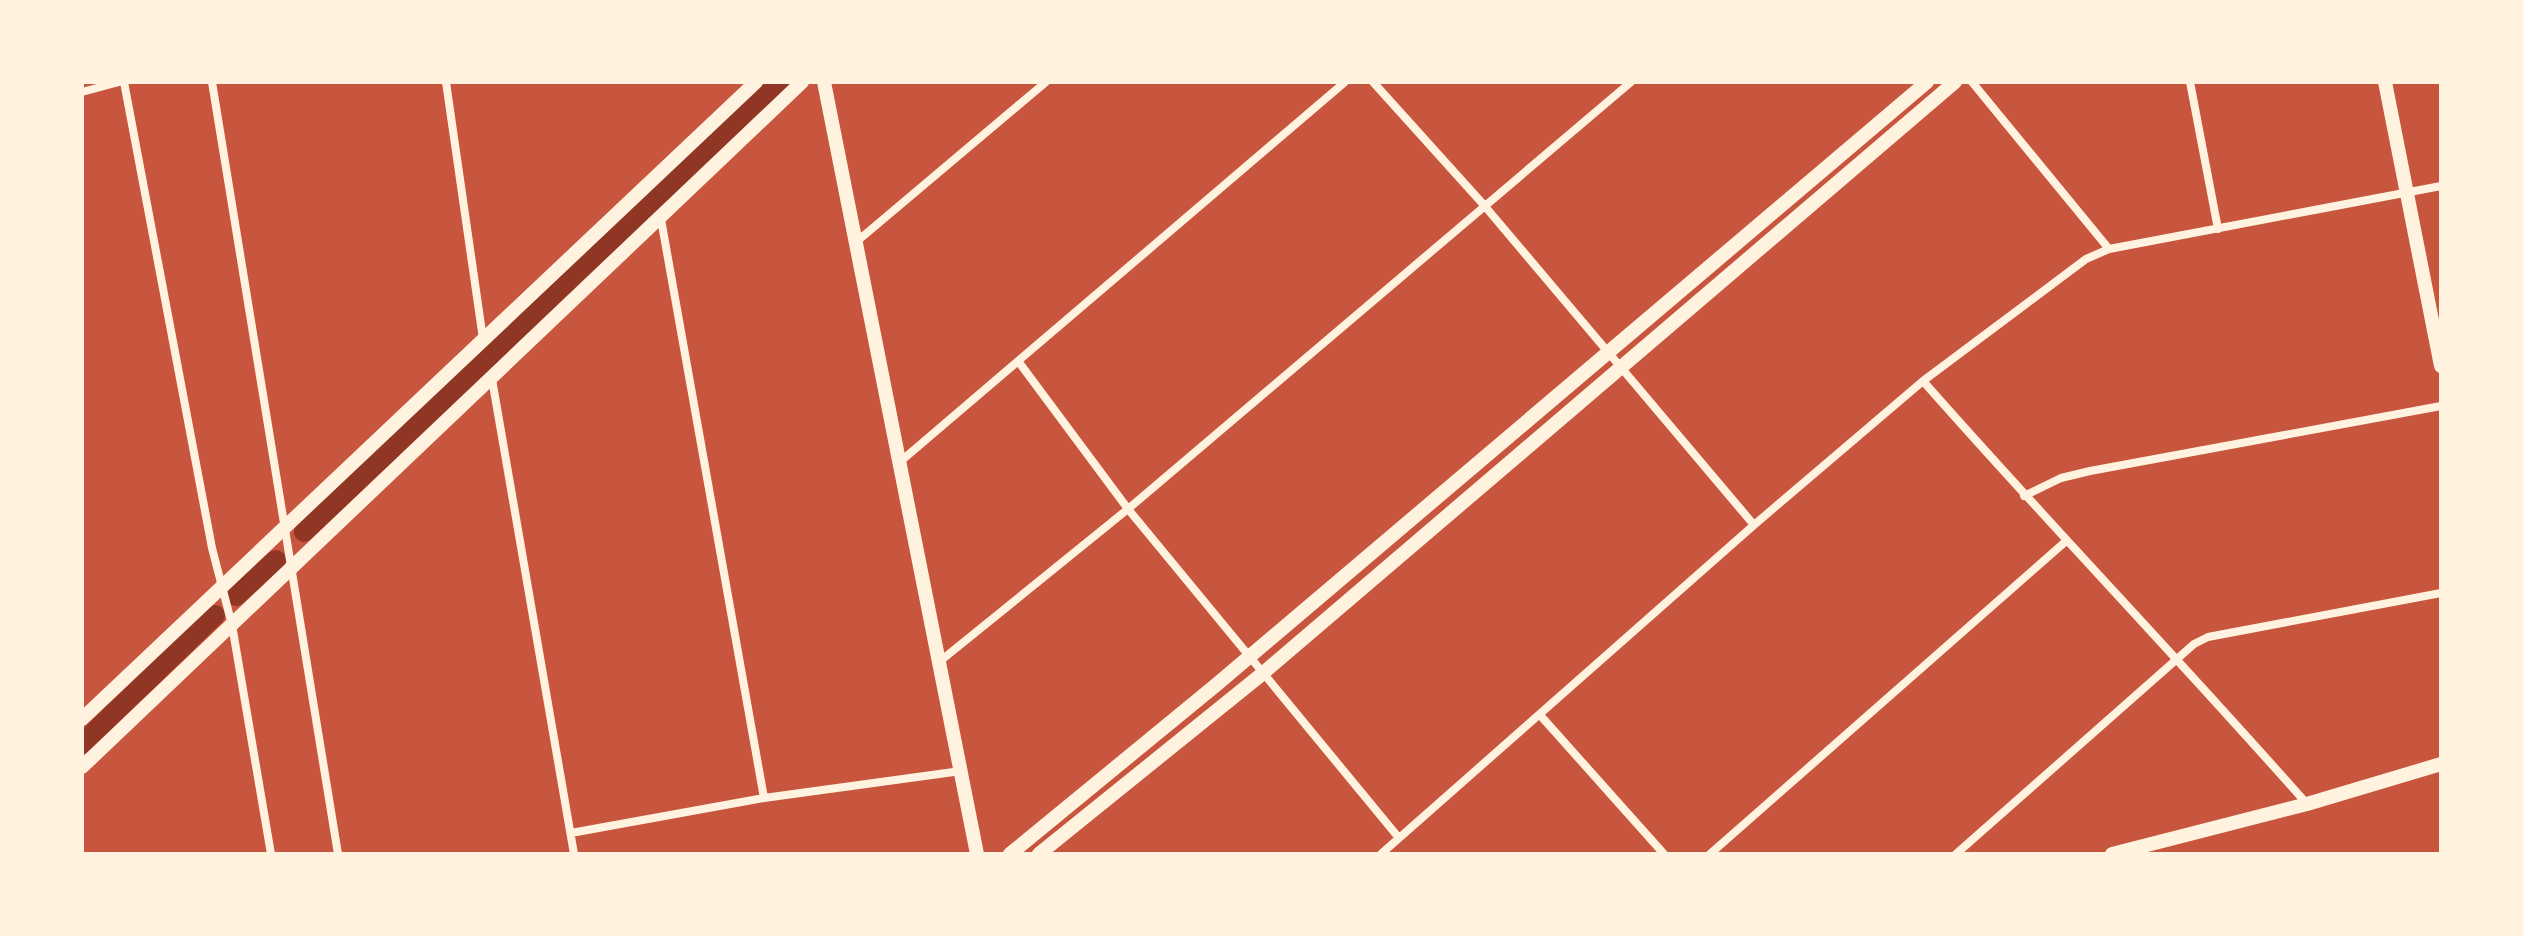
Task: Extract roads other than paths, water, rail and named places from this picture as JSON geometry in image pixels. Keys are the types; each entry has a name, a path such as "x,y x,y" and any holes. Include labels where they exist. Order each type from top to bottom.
{"street":[{"path":"82,92 121,82 212,548 232,625 271,854"},
{"path":"212,82 285,528 289,571 338,854"},
{"path":"446,82 483,339"},
{"path":"82,719 756,82"},
{"path":"82,767 802,82"},
{"path":"824,82 977,854"},
{"path":"855,243 1046,82"},
{"path":"901,461 1345,82"},
{"path":"1373,82 1483,204 1754,525"},
{"path":"939,663 1128,509 1483,204 1631,82"},
{"path":"1010,854 1249,657 1606,351 1927,82"},
{"path":"1039,854 1262,674 1955,82"},
{"path":"1972,82 2109,249"},
{"path":"2190,82 2218,229"},
{"path":"2385,82 2441,366"},
{"path":"1381,854 1754,525 1923,381 2086,259 2109,249 2441,186"},
{"path":"661,219 764,798"},
{"path":"1018,361 1128,509 1399,838"},
{"path":"492,379 574,854"},
{"path":"1923,381 2065,542 2177,657 2307,804"},
{"path":"2024,496 2061,478 2090,471 2441,406"},
{"path":"1710,854 2065,542"},
{"path":"1956,854 2177,657 2208,637 2441,593"},
{"path":"1540,715 1664,854"},
{"path":"2112,854 2307,804 2441,764"},
{"path":"571,833 764,798 962,770"}],"waterway":[{"path":"304,532 780,82"},
{"path":"236,596 276,560"},
{"path":"82,744 215,615"}]}
